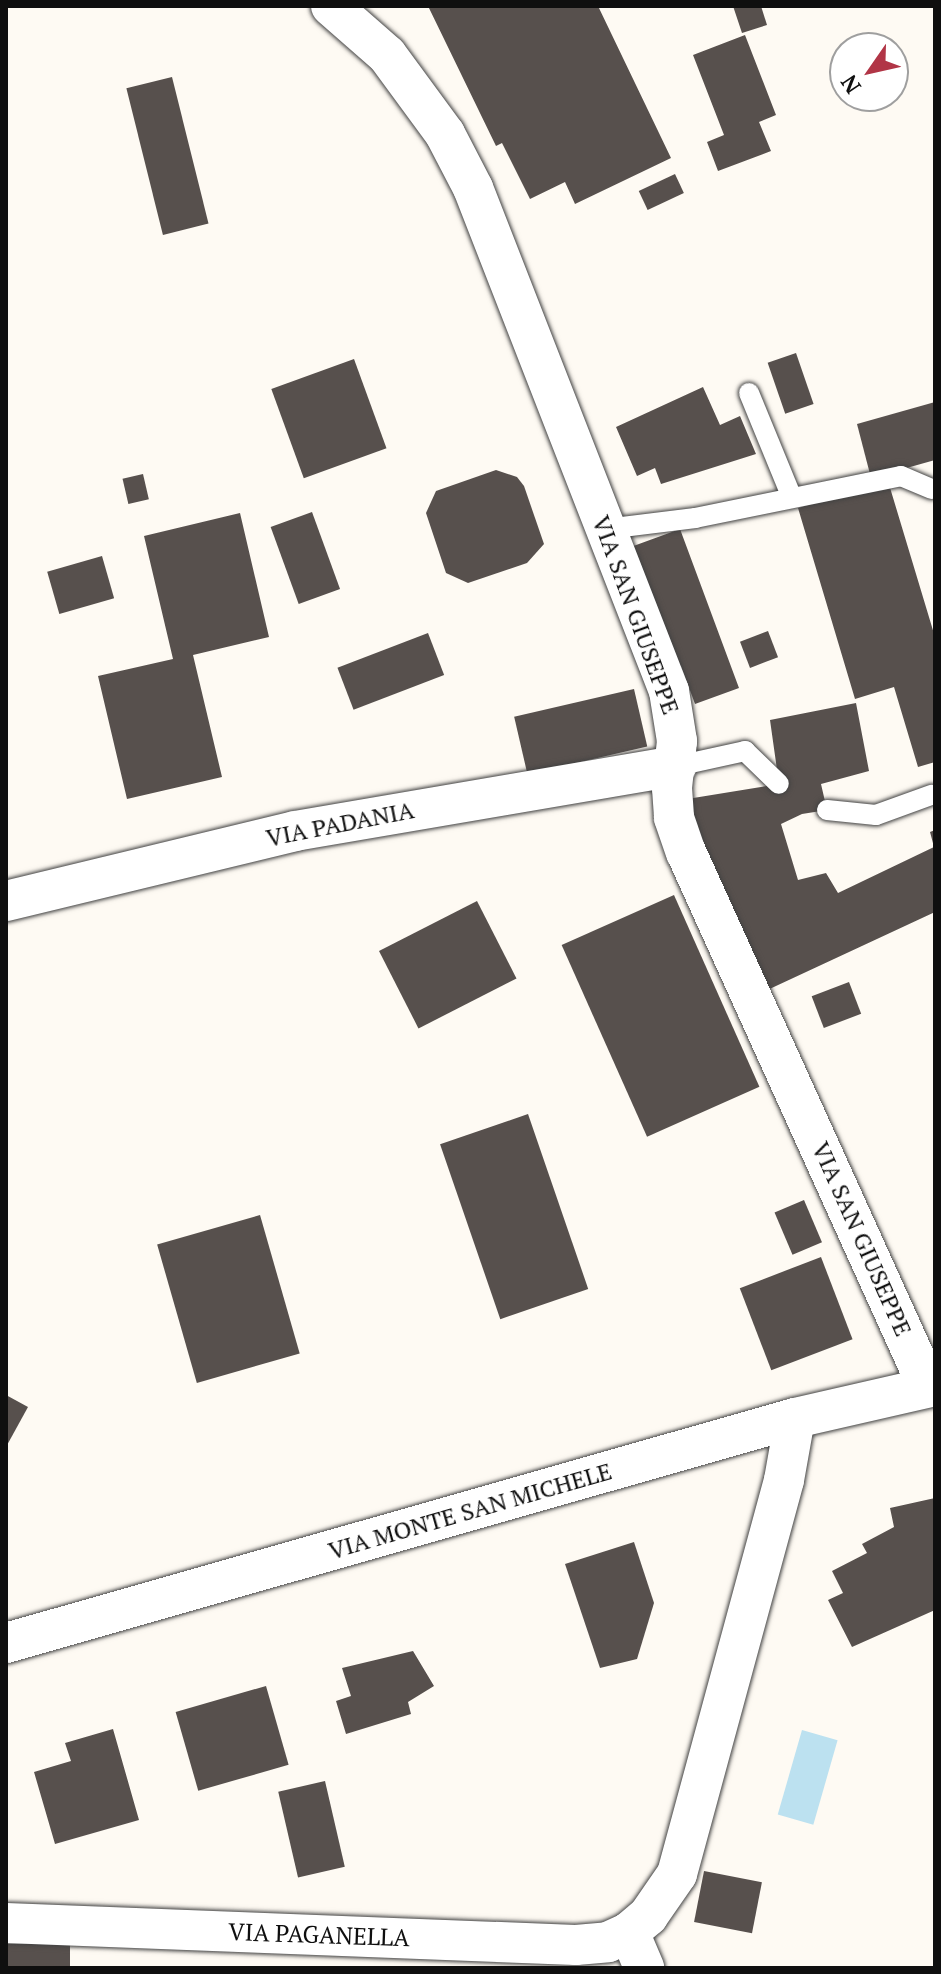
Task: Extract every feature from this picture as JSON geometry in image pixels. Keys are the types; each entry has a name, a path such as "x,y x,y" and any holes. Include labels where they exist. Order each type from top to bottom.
{"street":[{"name":"VIA SAN GIUSEPPE","path":"331,6 387,55 445,134 473,188 669,691 676,716 677,766 672,788 674,818 686,852 932,1387"},
{"name":"VIA PADANIA","path":"6,901 295,831 677,766"},
{"name":"VIA MONTE SAN MICHELE","path":"6,1643 795,1418 932,1387"},
{"name":"VIA PAGANELLA","path":"6,1923 576,1945 608,1942 634,1956 648,1916 677,1874 784,1480 795,1418"}],"lane":[{"path":"749,393 792,498"},
{"path":"606,529 695,518 901,476 934,493"},
{"path":"677,766 745,751 779,784"},
{"path":"827,810 876,815 931,795"}],"water":[{"path":"802,1730 838,1740 813,1825 778,1815"}],"building":[{"path":"428,6 598,6 671,158 575,204 565,182 530,199 502,143 496,146"},
{"path":"733,6 761,6 767,25 742,33"},
{"path":"745,35 776,115 759,122 771,151 718,171 707,142 724,135 693,55"},
{"path":"172,77 209,224 163,235 126,88"},
{"path":"675,174 684,193 648,210 639,191"},
{"path":"796,353 814,404 785,414 768,363"},
{"path":"354,359 386,448 304,478 271,389"},
{"path":"703,387 720,425 740,416 756,454 661,484 655,468 637,476 616,427"},
{"path":"935,402 935,460 871,478 857,424"},
{"path":"496,470 517,477 524,486 544,544 527,563 468,583 446,573 426,513 436,491"},
{"path":"143,474 149,499 128,504 123,479"},
{"path":"888,481 935,637 935,762 918,767 894,687 855,699 798,508"},
{"path":"312,512 340,589 299,604 271,527"},
{"path":"240,513 269,637 193,655 222,777 127,799 98,676 173,659 144,536"},
{"path":"680,529 739,688 695,704 681,666 673,669 628,548"},
{"path":"102,556 114,598 59,614 47,572"},
{"path":"768,631 778,657 750,668 740,642"},
{"path":"428,633 444,675 354,710 337,668"},
{"path":"634,689 647,746 527,774 514,717"},
{"path":"856,703 869,771 821,784 827,810 802,814 781,824 798,880 826,873 838,893 934,847 930,832 935,830 935,912 761,993 681,800 779,784 770,720"},
{"path":"674,895 759,1087 647,1137 562,945"},
{"path":"477,901 516,979 418,1028 379,951"},
{"path":"849,982 861,1014 824,1028 812,996"},
{"path":"528,1114 588,1289 500,1319 440,1144"},
{"path":"804,1200 822,1242 793,1255 775,1213"},
{"path":"260,1215 300,1353 197,1383 157,1244"},
{"path":"821,1257 853,1339 771,1370 740,1288"},
{"path":"6,1395 28,1407 6,1447"},
{"path":"935,1498 935,1610 852,1647 828,1600 843,1593 832,1571 867,1553 862,1544 894,1527 890,1508"},
{"path":"634,1542 654,1603 637,1659 600,1668 565,1564"},
{"path":"413,1651 434,1686 408,1702 411,1714 346,1734 336,1701 351,1696 342,1668"},
{"path":"266,1686 289,1765 198,1791 176,1712"},
{"path":"113,1729 139,1820 55,1844 34,1772 71,1761 65,1743"},
{"path":"325,1781 345,1867 298,1878 278,1792"},
{"path":"704,1871 762,1882 752,1933 694,1922"},
{"path":"6,1944 70,1944 70,1968 6,1968"}]}
